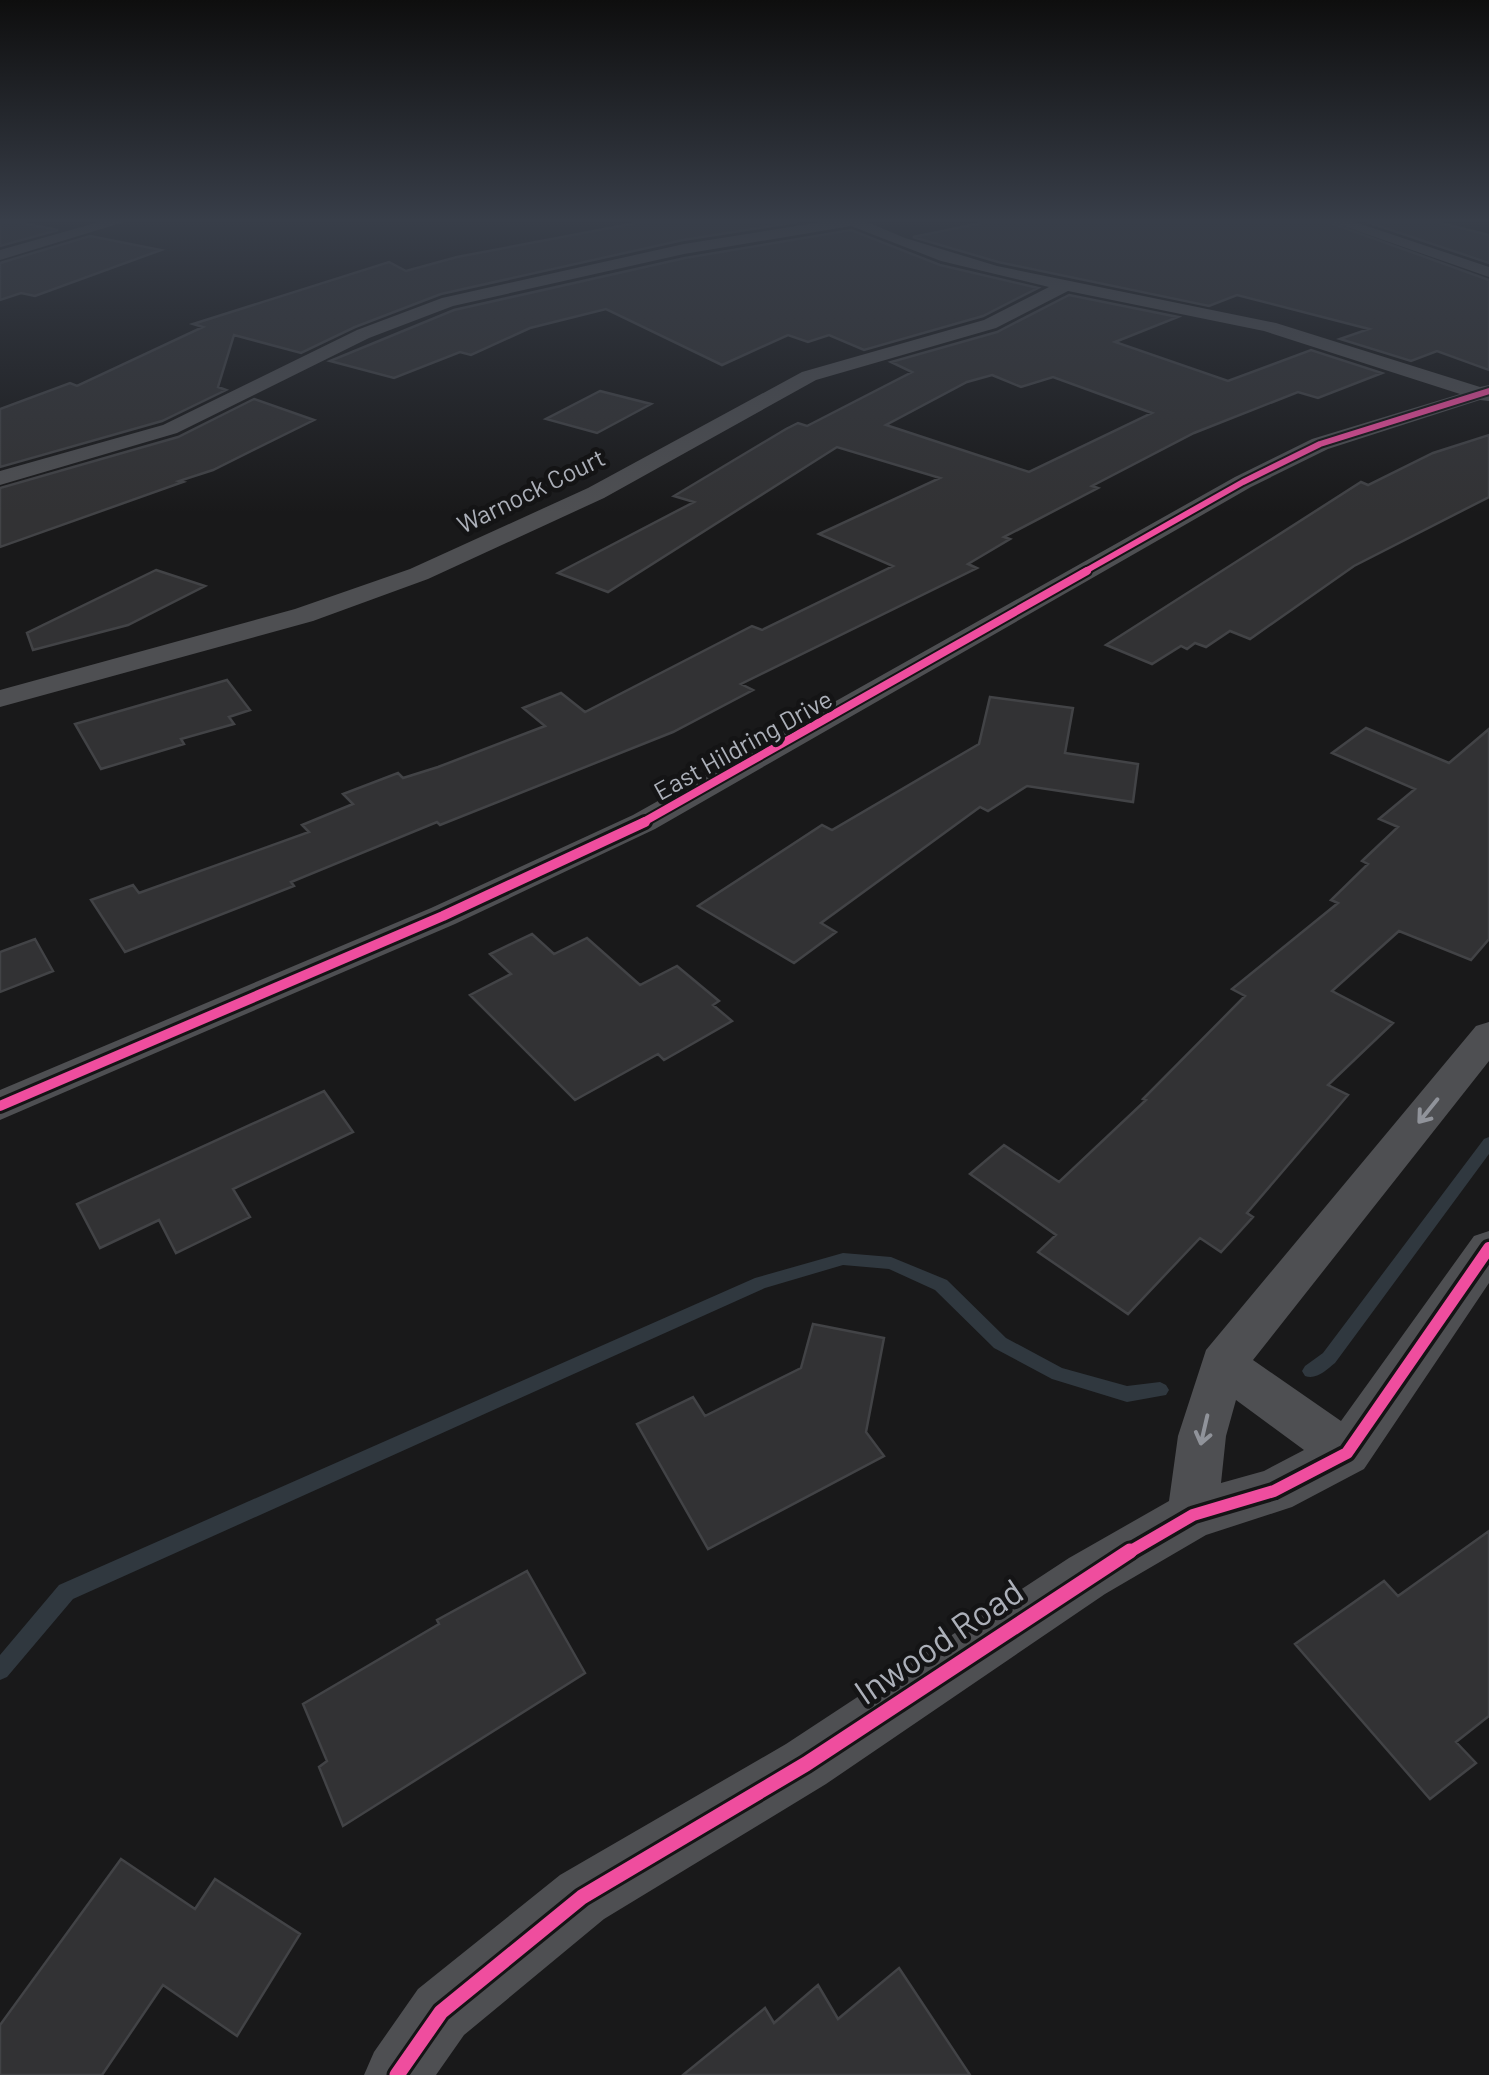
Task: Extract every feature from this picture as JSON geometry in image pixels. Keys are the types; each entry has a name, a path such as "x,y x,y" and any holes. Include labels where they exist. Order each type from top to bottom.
{"street":[{"path":"0,478 170,429 363,334 403,319"},
{"name":"Warnock Court","path":"0,700 304,615 419,574 596,493 809,376 1000,319"},
{"path":"1240,319 1486,394"},
{"name":"East Hildring Drive","path":"0,1106 443,916 644,822 1033,605 1243,482 1320,444 1486,394"},
{"path":"1192,1515 1202,1436 1222,1364 1489,1035"},
{"name":"Inwood Road","path":"397,2075 441,2012 582,1897 806,1764 1087,1576 1192,1515 1274,1491 1347,1453 1489,1248"},
{"path":"1222,1364 1347,1453"}],"building":[{"path":"209,319 376,319 301,353 234,335 218,387 226,390 162,421 0,467 0,409 70,383 77,386 203,327 193,324"},
{"path":"433,319 567,319 530,328 471,355 460,352 394,378 330,361"},
{"path":"626,319 973,319 864,350 829,335 808,342 788,335 722,365"},
{"path":"1023,319 1173,319 1115,342 1228,381 1311,350 1382,373 1318,398 1298,392 1194,433 1004,537 1010,539 968,564 977,568 741,684 753,690 673,732 440,825 437,822 291,882 294,886 125,952 91,900 133,885 139,893 309,832 302,825 353,804 343,794 398,773 403,778 438,767 545,726 523,708 561,693 585,712 752,626 762,630 893,566 819,534 940,478 837,447 608,592 558,573 694,502 674,496 786,429 798,423 807,426 912,372 891,362 997,332","holes":["992,375 1021,387 1053,377 1152,413 1029,472 886,425 967,382"]},
{"path":"1330,319 1489,319 1489,370 1437,351 1411,361 1340,339 1369,329"},
{"path":"600,391 651,404 597,433 546,419"},
{"path":"254,399 314,420 213,470 0,547 0,488 178,437"},
{"path":"1489,435 1489,497 1354,566 1250,639 1230,631 1206,647 1195,643 1187,649 1181,646 1152,664 1106,645 1361,482 1368,485 1433,453"},
{"path":"156,570 205,586 128,625 33,650 27,633"},
{"path":"227,680 250,710 229,717 234,724 101,769 75,724"},
{"path":"990,697 1073,708 1065,753 1138,764 1133,802 1027,786 988,811 980,807 821,923 836,932 794,963 698,906 822,825 832,830 979,744"},
{"path":"1366,728 1449,763 1489,729 1489,939 1471,960 1399,931 1332,991 1393,1023 1328,1085 1348,1095 1247,1213 1253,1217 1221,1252 1200,1238 1128,1314 1038,1252 1056,1235 970,1174 1004,1145 1059,1182 1146,1100 1143,1099 1245,996 1232,989 1338,903 1331,900 1368,864 1362,861 1398,827 1379,819 1415,789 1332,753"},
{"path":"532,934 554,954 587,938 640,985 677,966 719,1001 713,1005 732,1021 664,1060 658,1054 575,1100 470,995 511,974 490,954"},
{"path":"35,939 53,971 0,992 0,952"},
{"path":"324,1091 353,1132 233,1189 250,1217 176,1253 159,1220 100,1248 77,1204"},
{"path":"813,1324 884,1338 866,1432 884,1456 708,1549 637,1424 693,1397 705,1416 801,1368"},
{"path":"1489,1531 1489,1716 1456,1742 1476,1763 1430,1799 1295,1644 1384,1581 1398,1596"},
{"path":"527,1571 585,1673 343,1826 319,1767 327,1761 303,1704 439,1624 437,1620"},
{"path":"121,1859 195,1909 215,1879 300,1934 237,2036 163,1985 102,2075 0,2075 0,2025"},
{"path":"899,1968 970,2075 683,2075 765,2008 774,2023 818,1985 838,2019"}],"waterway":[{"path":"1311,1371 1329,1358 1489,1143"},
{"path":"0,1670 66,1592 761,1283 843,1259 891,1263 941,1285 1000,1343 1058,1374 1127,1394 1160,1390"}],"cycle path":[{"path":"0,1106 443,916 644,822 1243,482 1320,444 1489,391"},
{"path":"397,2075 441,2012 582,1897 806,1764 1087,1576 1193,1515 1274,1491 1347,1453 1489,1248"}]}
